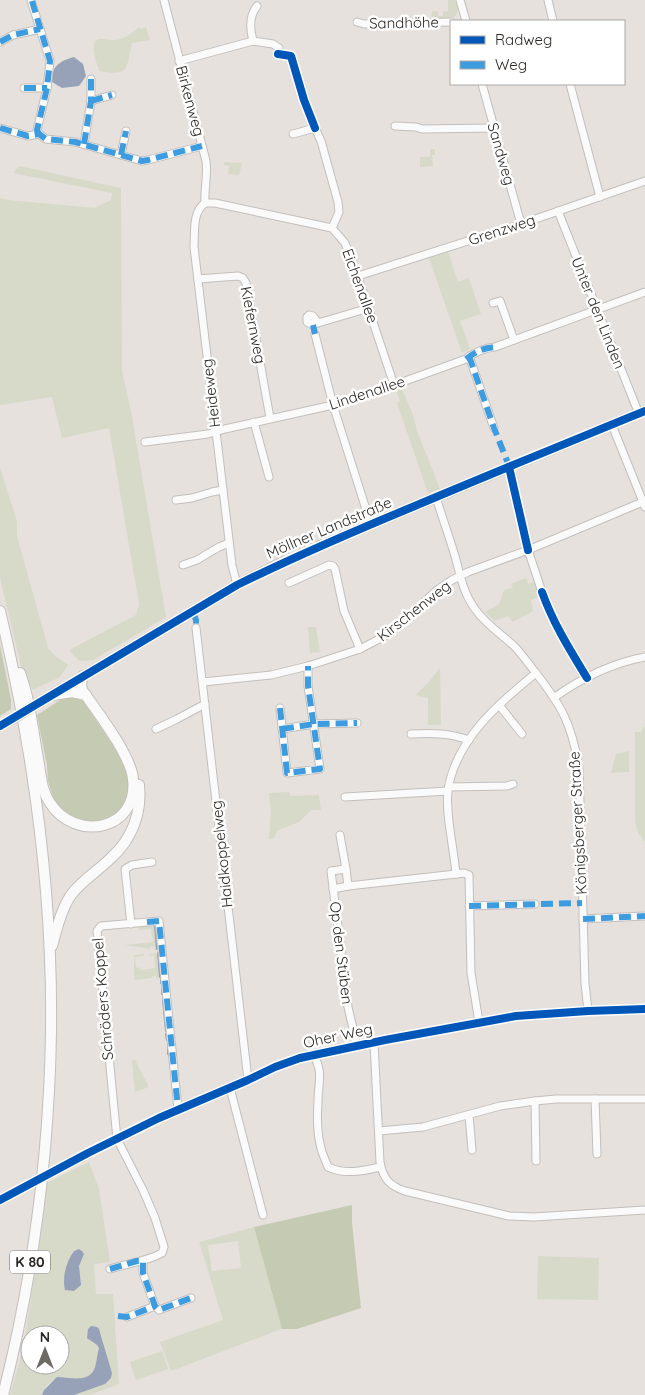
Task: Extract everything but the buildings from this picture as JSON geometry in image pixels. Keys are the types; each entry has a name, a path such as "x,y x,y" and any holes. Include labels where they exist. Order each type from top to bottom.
{"highway":[{"name":"K 80","path":"0,611 19,695 38,815 44,872 51,1031 44,1155 34,1238 25,1292 3,1395"},
{"path":"0,629 7,640"},
{"path":"11,657 18,668 28,698 42,783 47,798 53,808 67,820 78,825 93,827 113,822 123,813 131,801 134,780 126,759 105,722 81,688 83,676"},
{"path":"49,956 61,914 71,895 124,844 135,823 139,807 138,781 131,760 83,676"},
{"path":"53,694 72,692 86,695"}],"main road":[{"name":"Möllner Landstraße","path":"0,726 237,585 288,560 642,413"}],"street":[{"path":"31,0 50,61 37,130 39,134 46,139 84,144 142,161 202,146"},
{"name":"Birkenweg","path":"164,0 207,170 204,194 206,203"},
{"path":"460,0 466,20"},
{"path":"548,0 554,20"},
{"path":"254,41 252,36 252,12 256,6"},
{"name":"Sandhöhe","path":"357,22 364,24 450,22"},
{"path":"0,42 13,35 40,29"},
{"path":"179,61 254,41 273,44 279,48 278,54"},
{"path":"84,144 92,101 90,79"},
{"name":"Sandweg","path":"482,85 521,224"},
{"path":"570,85 600,197"},
{"path":"24,88 46,88"},
{"path":"92,101 112,95"},
{"path":"395,126 422,129 494,128"},
{"path":"0,128 28,136 39,134"},
{"path":"206,203 215,203 332,228 339,212 338,202 321,141 315,128 293,134"},
{"path":"121,155 126,131"},
{"name":"Grenzweg","path":"358,276 521,224 645,181"},
{"name":"Heideweg","path":"206,203 199,210 196,217 194,247 229,543 237,585"},
{"name":"Unter den Linden","path":"558,211 597,309 642,413"},
{"name":"Eichenallee","path":"332,228 345,242 394,385"},
{"name":"Kiefernweg","path":"198,279 238,276 244,278 270,418"},
{"name":"Lindenallee","path":"145,442 208,434 270,418 333,405 394,385 469,356 474,352 495,347 645,292"},
{"path":"493,304 500,301 514,340"},
{"path":"318,323 369,308"},
{"path":"315,334 333,405 371,525"},
{"path":"469,356 494,428"},
{"path":"254,422 269,477"},
{"path":"612,425 644,504"},
{"path":"176,500 223,490"},
{"name":"Königsberger Straße","path":"436,497 464,588 476,610 516,648 555,697 576,747 579,768 585,983 588,1010"},
{"name":"Kirschenweg","path":"203,682 271,675 308,666 360,649 389,634 436,591 452,580 644,504"},
{"path":"183,566 229,543"},
{"path":"528,550 542,592"},
{"path":"289,583 329,565 333,566 345,614 360,649"},
{"name":"Haidkoppelweg","path":"196,628 248,1080"},
{"path":"555,697 600,671 645,657"},
{"path":"280,708 287,773 320,768 308,686 308,666"},
{"path":"479,1022 471,973 469,875 464,873 456,874 449,816 449,789 452,771 469,740 499,705 536,673"},
{"path":"156,729 205,704"},
{"path":"499,705 522,734"},
{"path":"282,729 314,724 357,723"},
{"path":"411,734 452,734 469,740"},
{"path":"346,797 507,786 512,784"},
{"name":"Op den Stüben","path":"340,835 348,886"},
{"path":"131,924 125,869 132,864 152,862"},
{"name":"Op den Stüben","path":"346,869 331,871 348,1007 357,1046"},
{"name":"Op den Stüben","path":"333,889 456,874"},
{"path":"469,906 535,904"},
{"path":"583,919 645,916"},
{"name":"Schröders Koppel","path":"117,1139 97,930 101,926 158,921 178,1109"},
{"name":"Oher Weg","path":"0,1200 59,1168 178,1109 289,1062 312,1055 479,1022 525,1015 588,1010 645,1009"},
{"path":"374,1043 380,1167 391,1185 405,1192 509,1216 534,1217 645,1210"},
{"path":"312,1055 318,1062 320,1070 318,1127 320,1148 328,1166 342,1172 380,1167"},
{"path":"230,1088 262,1215"},
{"path":"378,1131 423,1127 500,1106 535,1101 556,1099 645,1099"},
{"path":"595,1099 597,1154"},
{"path":"535,1101 536,1161"},
{"path":"469,1115 472,1150"},
{"path":"110,1269 137,1261 152,1259 162,1253 164,1247 155,1218 143,1190 117,1139"},
{"path":"144,1261 143,1273 155,1306 159,1310 191,1298"},
{"path":"127,1317 155,1306"}],"green space":[{"path":"448,0 455,0 458,9 456,15 452,18 432,19 432,11 438,11 438,16 443,16 443,12 448,11"},
{"path":"139,27 141,29 146,27 150,40 132,43 125,69 116,73 99,71 94,53 95,41 101,39 118,40 131,34"},
{"path":"430,149 435,149 435,155 432,155 433,166 420,167 420,157 430,157"},
{"path":"224,162 242,163 239,175 228,174 229,166 224,165"},
{"path":"19,166 121,188 122,371 131,411 166,617 93,660 79,661 69,650 136,615 139,604 109,428 62,438 52,397 0,405 0,198 95,208 111,200 112,193 13,173"},
{"path":"448,252 458,282 469,278 481,314 460,321 470,349 462,353 429,258"},
{"path":"400,384 440,489 428,493 397,403 400,401 395,387"},
{"path":"0,468 17,521 17,536 48,648 68,665 60,677 33,690 22,670 0,578"},
{"path":"526,578 529,584 536,581 541,596 531,600 533,611 513,622 508,616 495,621 485,612 499,604 504,590 513,588 511,584"},
{"path":"308,627 316,627 320,652 310,653"},
{"path":"0,645 11,700 11,709 0,716"},
{"path":"440,668 441,725 428,725 428,698 415,695"},
{"path":"68,697 75,697 83,701 116,750 130,783 124,806 107,820 86,823 62,812 55,803 48,781 47,765 37,715"},
{"path":"645,726 645,842 638,833 635,822 635,732 640,732"},
{"path":"629,751 629,772 611,773 616,754"},
{"path":"289,792 291,796 319,795 321,810 311,810 299,822 277,831 274,838 269,839 271,811 269,793"},
{"path":"153,924 158,930 158,950 154,949 154,946 150,947 150,949 125,945 153,942 151,929 139,930 139,927"},
{"path":"159,953 161,977 156,978 156,976 152,976 152,978 134,980 134,955 144,954 144,956 135,957 136,968 140,967 141,970 155,968 154,955 149,956 149,954"},
{"path":"132,1060 135,1060 149,1087 135,1092"},
{"path":"89,1162 99,1189 110,1262 94,1264 96,1294 113,1294 119,1384 90,1395 74,1395 105,1384 112,1373 102,1336 97,1327 91,1342 99,1348 92,1374 86,1378 52,1381 46,1386 42,1395 10,1395 20,1360 20,1375 70,1375 70,1325 27,1325 47,1183","holes":["77,1249 82,1257 78,1270 81,1281 64,1281 66,1267 74,1250"]},
{"path":"352,1205 352,1223 361,1308 297,1329 282,1329 254,1227"},
{"path":"254,1227 282,1329 171,1371 160,1342 223,1320 199,1242","holes":["238,1241 241,1268 212,1271 208,1245"]},
{"path":"538,1256 599,1258 598,1300 537,1299"},
{"path":"162,1351 168,1369 136,1380 130,1362"}],"water":[{"path":"74,57 83,64 86,76 79,86 62,88 52,82 53,72 57,65"},
{"path":"79,1249 84,1254 79,1266 81,1285 74,1291 65,1290 64,1275 67,1265 74,1251"},
{"path":"91,1326 99,1329 112,1373 111,1378 105,1384 74,1395 42,1395 44,1390 57,1377 84,1378 92,1372 99,1348 87,1338 88,1329"}],"waterway":[{"path":"155,926 157,949"},
{"path":"158,953 160,977"},
{"path":"162,989 162,994"},
{"path":"163,1000 164,1009"},
{"path":"164,1011 166,1031"},
{"path":"166,1034 167,1040"},
{"path":"168,1047 168,1054"}],"marked path":[{"path":"32,1 50,61 47,88 37,130 39,134"},
{"path":"0,42 13,35 40,29"},
{"path":"84,144 91,101 91,79"},
{"path":"24,88 47,88"},
{"path":"91,101 112,95"},
{"path":"0,128 28,136 39,134 46,139 75,142 142,161 202,146"},
{"path":"121,155 126,131"},
{"path":"313,325 315,334"},
{"path":"466,359 479,351 495,347"},
{"path":"469,356 511,471"},
{"path":"193,612 196,628"},
{"path":"280,708 287,773 320,769 308,686 308,666"},
{"path":"282,729 314,724 357,723"},
{"path":"469,906 582,903"},
{"path":"583,919 645,916"},
{"path":"147,922 159,921 178,1109"},
{"path":"110,1269 143,1261 143,1273 155,1306 159,1310 191,1298"},
{"path":"118,1316 127,1317 155,1306"}],"cycle path":[{"path":"278,54 291,56 304,100 315,128"},
{"path":"0,726 237,585 367,526 645,411"},
{"path":"509,467 528,550"},
{"path":"542,592 568,647 587,678"},
{"path":"0,1200 159,1118 275,1067 300,1058 516,1016 645,1009"}]}
